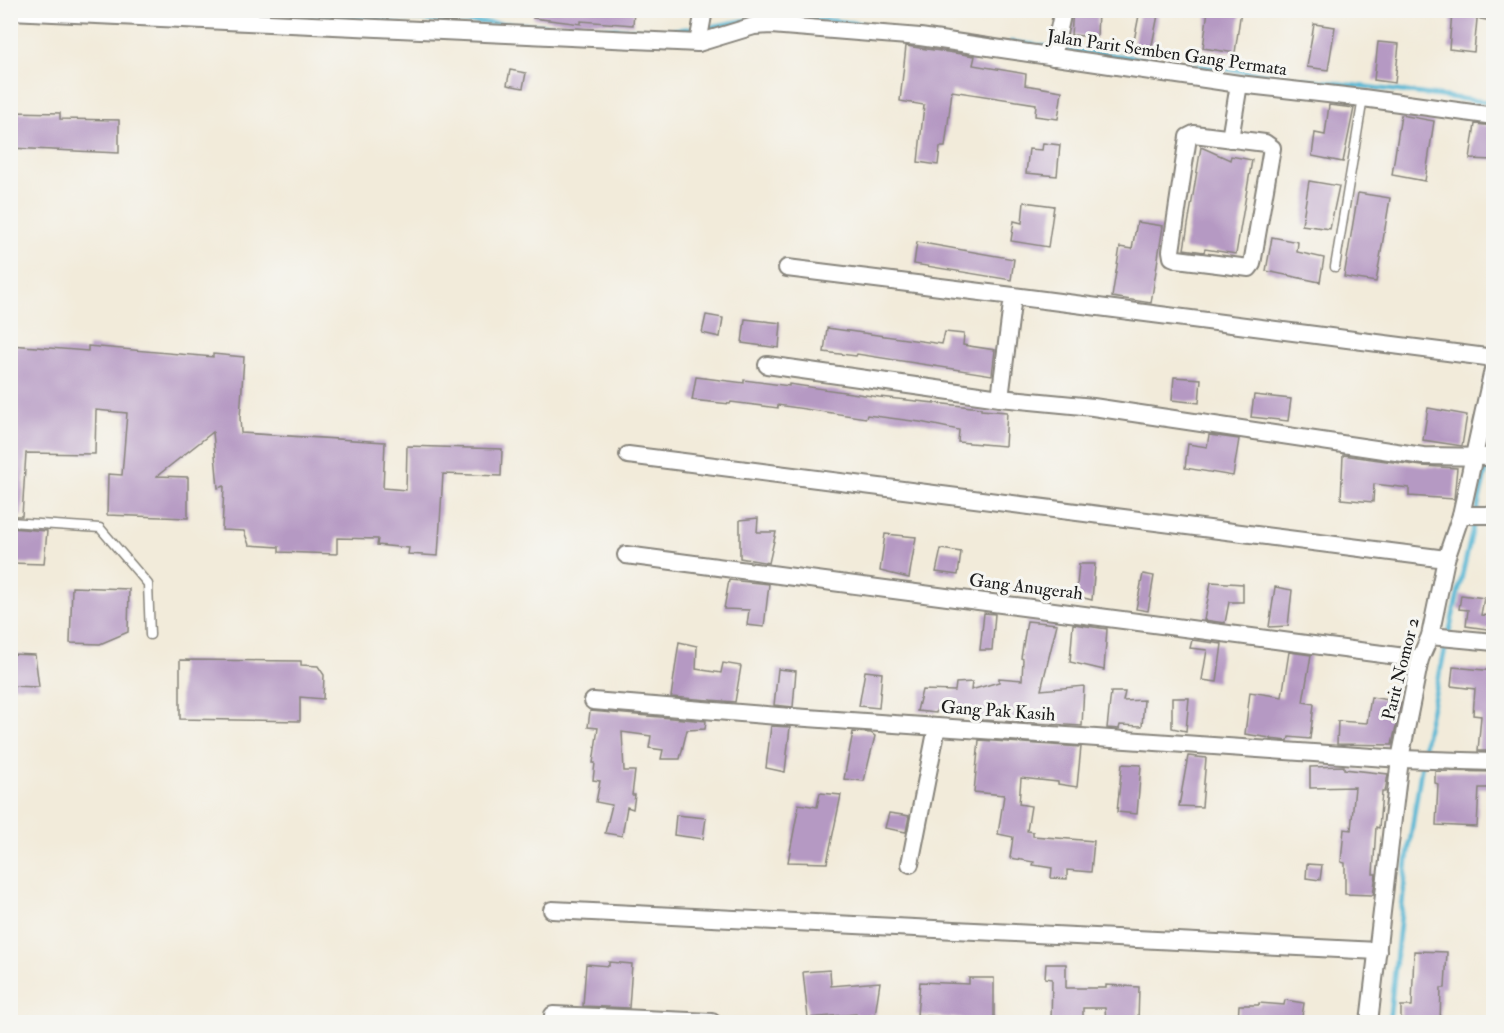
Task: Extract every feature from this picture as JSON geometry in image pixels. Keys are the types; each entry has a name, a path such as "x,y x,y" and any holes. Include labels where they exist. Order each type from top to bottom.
{"street":[{"path":"698,43 704,10"},
{"path":"1053,57 1063,10"},
{"path":"1482,10 1494,12"},
{"name":"Jalan Parit Semben Gang Permata","path":"10,11 698,43 771,24 920,37 1239,84 1494,116"},
{"path":"1230,139 1239,84"},
{"path":"1194,134 1230,139 1265,142 1272,148 1252,264 1249,268 1244,268 1172,257 1188,137 1194,134"},
{"path":"787,268 1494,358"},
{"path":"1000,398 1014,296"},
{"path":"767,365 1000,398 1093,407 1423,456 1494,457"},
{"name":"Parit Nomor 2","path":"1369,1023 1401,759 1420,659 1430,636 1446,559 1461,514 1494,365"},
{"path":"628,455 1446,559"},
{"path":"1461,514 1494,515"},
{"name":"Gang Anugerah","path":"626,555 1420,659"},
{"path":"1430,636 1494,642"},
{"name":"Gang Pak Kasih","path":"593,701 1401,759 1494,762"},
{"path":"910,864 937,727"},
{"path":"552,910 1378,951"},
{"path":"553,1016 712,1023"}],"lane":[{"path":"1335,267 1363,98"},
{"path":"10,522 100,528 147,584 150,635"}],"building":[{"path":"534,10 634,10 633,25 581,21 581,24 533,18"},
{"path":"1073,10 1098,10 1097,37 1071,35"},
{"path":"1140,10 1159,10 1150,55 1132,51"},
{"path":"1208,10 1241,10 1235,53 1203,48"},
{"path":"1452,12 1472,14 1477,19 1474,52 1449,49"},
{"path":"1314,24 1335,27 1328,70 1307,67"},
{"path":"1378,42 1399,44 1395,83 1374,80"},
{"path":"906,46 975,56 973,65 1026,74 1025,85 1062,91 1058,119 1035,116 1036,104 952,91 945,147 940,147 938,165 918,162 924,105 900,101"},
{"path":"510,70 526,73 523,88 507,85"},
{"path":"1329,105 1354,108 1343,162 1312,156 1315,133 1325,135"},
{"path":"10,112 60,113 60,119 119,120 119,153 10,148"},
{"path":"1401,115 1434,121 1425,181 1392,175"},
{"path":"1475,124 1494,126 1494,160 1470,159"},
{"path":"1043,143 1060,145 1057,176 1026,173 1029,149 1042,150"},
{"path":"1201,147 1230,160 1231,156 1252,160 1236,254 1205,249 1204,252 1184,249"},
{"path":"1309,181 1339,186 1330,229 1302,225"},
{"path":"1358,193 1390,198 1376,282 1344,277"},
{"path":"1024,202 1054,206 1048,247 1011,241 1014,221 1022,223"},
{"path":"1137,222 1163,226 1151,303 1112,297 1120,247 1132,249"},
{"path":"1272,237 1298,242 1297,252 1324,258 1320,282 1266,271"},
{"path":"917,242 1014,259 1011,280 914,264"},
{"path":"706,315 723,318 720,337 702,333"},
{"path":"745,319 781,323 779,348 742,343"},
{"path":"827,328 942,344 945,332 964,334 963,345 995,350 992,375 857,354 856,356 824,352"},
{"path":"10,345 88,351 88,346 213,357 213,354 244,357 241,433 385,442 383,488 406,490 407,446 502,449 501,476 443,474 438,556 408,554 409,548 377,545 378,539 337,538 337,554 279,552 279,547 249,545 244,531 222,530 224,486 218,488 213,432 157,476 188,477 188,518 107,515 108,474 122,475 127,413 96,410 95,454 26,453 22,516 10,516"},
{"path":"696,377 744,383 744,380 789,386 789,384 1007,412 1005,446 958,442 959,430 920,422 867,415 866,418 778,405 778,408 692,400"},
{"path":"1174,377 1201,379 1199,403 1172,400"},
{"path":"1254,395 1291,399 1288,421 1251,417"},
{"path":"1428,408 1467,415 1462,446 1423,440"},
{"path":"1209,435 1239,439 1233,476 1185,468 1188,444 1207,447"},
{"path":"1343,455 1422,466 1457,468 1454,499 1409,496 1409,488 1374,484 1373,502 1341,499"},
{"path":"758,518 757,532 776,532 769,563 740,558 740,520"},
{"path":"10,528 47,531 44,564 10,563"},
{"path":"885,534 916,537 909,578 880,571"},
{"path":"941,549 961,552 958,575 936,572"},
{"path":"1079,564 1095,564 1092,600 1076,596"},
{"path":"1143,574 1154,576 1148,611 1136,609"},
{"path":"729,580 769,584 764,627 747,625 749,610 724,609"},
{"path":"1211,582 1243,584 1243,602 1229,602 1225,623 1204,620"},
{"path":"72,587 129,589 128,632 100,644 70,643"},
{"path":"1275,587 1292,590 1288,626 1269,627"},
{"path":"1461,595 1484,598 1481,615 1494,616 1494,630 1466,626 1468,610 1459,609"},
{"path":"984,613 995,614 992,650 980,650"},
{"path":"1027,621 1057,624 1041,690 1084,686 1082,726 982,720 978,718 980,710 937,709 936,713 917,711 922,690 955,691 956,683 972,682 971,690 999,682 999,678 1022,680 1023,659 1021,658"},
{"path":"1073,624 1107,629 1104,670 1070,662"},
{"path":"1192,640 1222,644 1217,682 1202,680 1207,650 1190,648"},
{"path":"679,642 697,646 696,669 721,673 723,663 741,666 735,702 671,697"},
{"path":"1289,652 1311,655 1303,702 1314,704 1310,739 1289,737 1288,741 1245,734 1250,692 1282,697"},
{"path":"10,654 35,655 39,687 10,686"},
{"path":"180,660 301,661 301,665 318,666 324,675 323,699 300,697 300,721 180,719"},
{"path":"1453,667 1494,671 1491,696 1494,697 1494,751 1478,751 1481,716 1473,715 1475,689 1451,686"},
{"path":"778,669 796,671 793,707 774,705"},
{"path":"865,671 882,673 879,708 859,706"},
{"path":"1111,692 1125,692 1123,701 1144,700 1142,726 1120,725 1119,729 1107,728"},
{"path":"1371,697 1401,702 1392,745 1337,744 1338,721 1367,723"},
{"path":"1172,698 1189,698 1186,731 1172,728"},
{"path":"590,711 706,721 705,729 687,730 680,759 661,759 663,750 649,748 651,736 622,732 624,771 635,771 632,795 635,795 633,809 627,807 622,836 605,833 612,805 596,802 600,781 593,780 595,763 593,763 598,728 588,727"},
{"path":"771,726 790,727 785,772 766,768"},
{"path":"853,732 871,733 875,736 864,781 844,779"},
{"path":"979,740 1081,747 1077,787 1058,784 1058,782 1021,778 1019,804 1031,806 1027,831 1033,832 1033,836 1094,841 1091,872 1067,870 1067,879 1051,878 1052,868 1010,858 1013,837 998,834 1004,795 974,792"},
{"path":"1188,756 1206,758 1202,807 1179,806"},
{"path":"1122,764 1141,765 1137,814 1117,812"},
{"path":"1344,766 1344,769 1388,774 1385,792 1382,792 1379,828 1376,827 1373,874 1376,874 1373,895 1345,894 1345,863 1341,862 1344,829 1351,830 1355,787 1310,788 1310,767"},
{"path":"1435,771 1494,772 1494,788 1479,788 1477,827 1436,825 1438,784 1435,783"},
{"path":"820,793 841,795 827,863 788,862 799,804 817,807"},
{"path":"889,813 909,816 906,832 885,828"},
{"path":"676,815 706,818 703,839 674,835"},
{"path":"1307,864 1322,865 1320,880 1306,878"},
{"path":"1414,951 1447,952 1445,988 1441,988 1440,1023 1401,1023 1401,1006 1412,1006"},
{"path":"609,962 632,964 629,1008 583,1006 586,964 609,966"},
{"path":"1046,964 1066,964 1066,988 1106,988 1106,985 1139,987 1138,1023 1106,1023 1105,1008 1083,1008 1083,1023 1051,1023 1052,979 1045,978"},
{"path":"830,970 831,986 880,982 875,1015 856,1016 856,1014 808,1018 803,972"},
{"path":"969,978 994,978 994,1023 975,1023 975,1020 917,1015 920,982 969,984"},
{"path":"1285,1000 1304,1003 1301,1023 1238,1023 1239,1005 1259,1005 1259,1003 1284,1005"}],"waterway":[{"path":"217,10 661,31 696,28"},
{"path":"705,28 777,14 862,24"},
{"path":"1011,42 1494,103"},
{"path":"1490,453 1494,439"},
{"path":"1423,755 1488,462"},
{"path":"1389,1022 1407,861 1422,763"}]}
